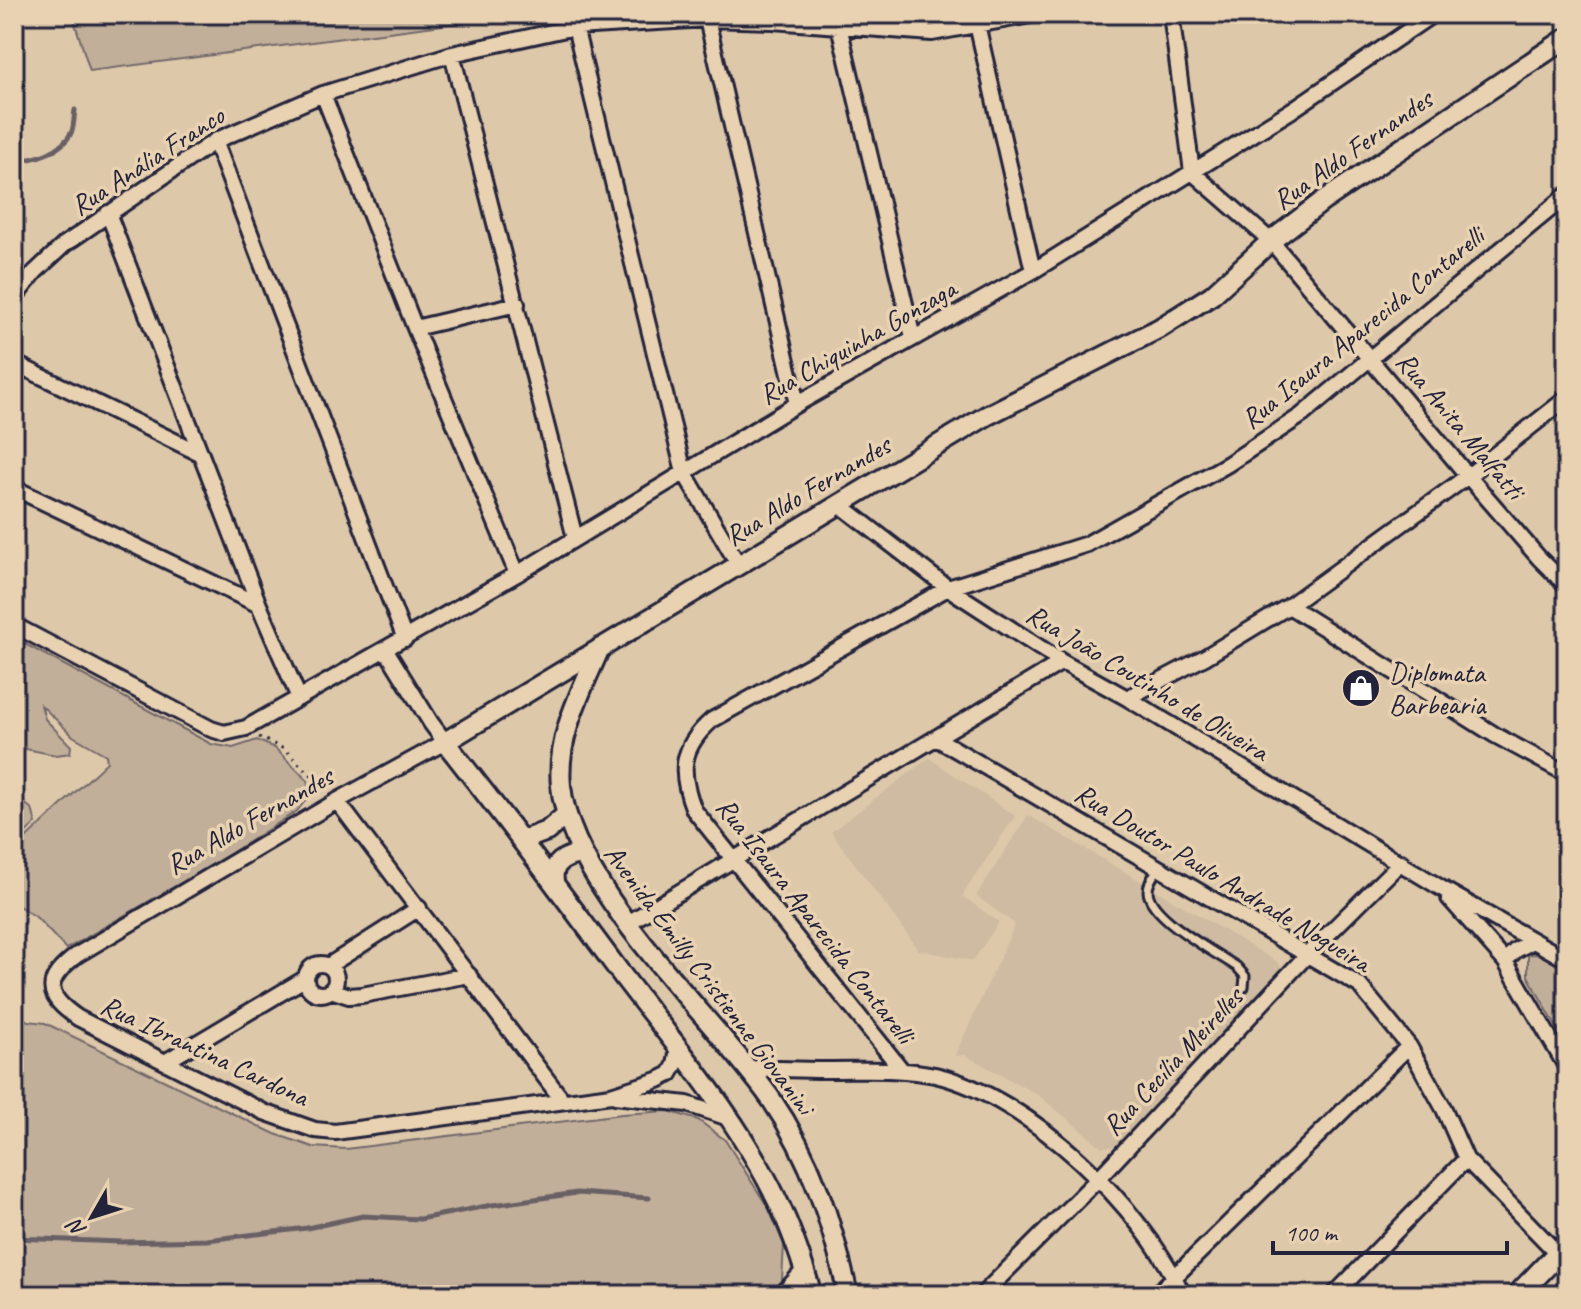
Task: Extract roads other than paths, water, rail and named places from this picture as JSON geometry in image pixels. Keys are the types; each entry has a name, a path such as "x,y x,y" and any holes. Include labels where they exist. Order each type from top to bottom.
{"main road":[{"path":"1518,1295 1562,1249"}],"street":[{"name":"Rua Anália Franco","path":"14,298 35,272 65,244 215,141 323,94 452,54 575,27 707,19 932,33 1036,14"},
{"path":"1171,14 1192,172"},
{"name":"Rua Chiquinha Gonzaga","path":"14,625 211,729 224,733 246,728 517,574 797,404 1033,271 1339,79 1433,14"},
{"path":"707,19 797,404"},
{"path":"977,24 1033,271"},
{"path":"839,26 913,338"},
{"path":"575,27 684,472 738,564"},
{"name":"Rua Aldo Fernandes","path":"59,969 95,943 337,801 445,742 986,416 1160,328 1212,295 1271,241 1391,153 1567,38"},
{"path":"452,54 575,538"},
{"path":"323,94 517,574"},
{"path":"215,141 405,639"},
{"name":"Rua Anita Malfatti","path":"1192,172 1271,241 1468,476 1567,586"},
{"name":"Rua Isaura Aparecida Contarelli","path":"901,1069 694,810 687,792 684,762 697,733 712,720 948,588 1087,544 1228,464 1302,415 1567,195"},
{"path":"108,213 259,605 299,698"},
{"path":"415,328 517,304"},
{"path":"14,363 201,454"},
{"path":"1127,698 1205,657 1289,606 1468,476 1567,398"},
{"path":"14,488 259,605"},
{"name":"Rua João Coutinho de Oliveira","path":"839,504 948,588 1062,662 1441,888"},
{"path":"1289,606 1495,735 1567,774"},
{"name":"Avenida Emilly Cristienne Giovanini","path":"600,648 568,723 561,757 561,785 566,815 582,854 628,923 772,1101 812,1172 838,1245 848,1295"},
{"path":"386,650 431,723 554,881 729,1118 779,1204 812,1295"},
{"path":"628,923 1062,662"},
{"name":"Rua Doutor Paulo Andrade Nogueira","path":"936,738 1359,985 1409,1046 1444,1109 1466,1159 1562,1249"},
{"path":"337,801 563,1101"},
{"path":"523,840 547,831 566,815"},
{"path":"554,881 552,871 557,864 572,855 582,854"},
{"name":"Rua Cecília Meirelles","path":"982,1295 1098,1179 1308,954 1401,862"},
{"path":"1441,888 1567,960"},
{"path":"1441,888 1505,961 1561,1042 1567,1068"},
{"path":"165,1062 306,978 313,966 328,966 419,908"},
{"path":"1505,961 1516,950 1533,941"},
{"path":"328,966 336,977 331,990"},
{"name":"Rua Ibrantina Cardona","path":"59,969 51,984 51,992 58,1004 78,1018 264,1112 303,1126 335,1132 611,1095 670,1074 678,1048"},
{"path":"306,978 312,991 322,994 331,990 349,996 469,975"},
{"path":"1156,1295 1409,1046"},
{"path":"747,1068 901,1069 957,1081 1007,1107 1049,1135 1098,1179 1140,1225 1174,1275 1183,1295"},
{"name":"Rua Ibrantina Cardona","path":"611,1095 687,1104 729,1118"},
{"path":"1334,1295 1466,1159"},
{"path":"784,1295 805,1272"}],"lane":[{"path":"1159,868 1149,884 1149,899 1172,923 1237,967 1245,976 1244,987"}],"waterway":[{"path":"14,161 39,157 62,144 72,131 75,110"},
{"path":"14,1238 121,1242 207,1240 307,1228 363,1216 420,1219 577,1193 649,1198"}],"place":[{"name":"Diplomata Barbearia","path":"1361,688"}]}
